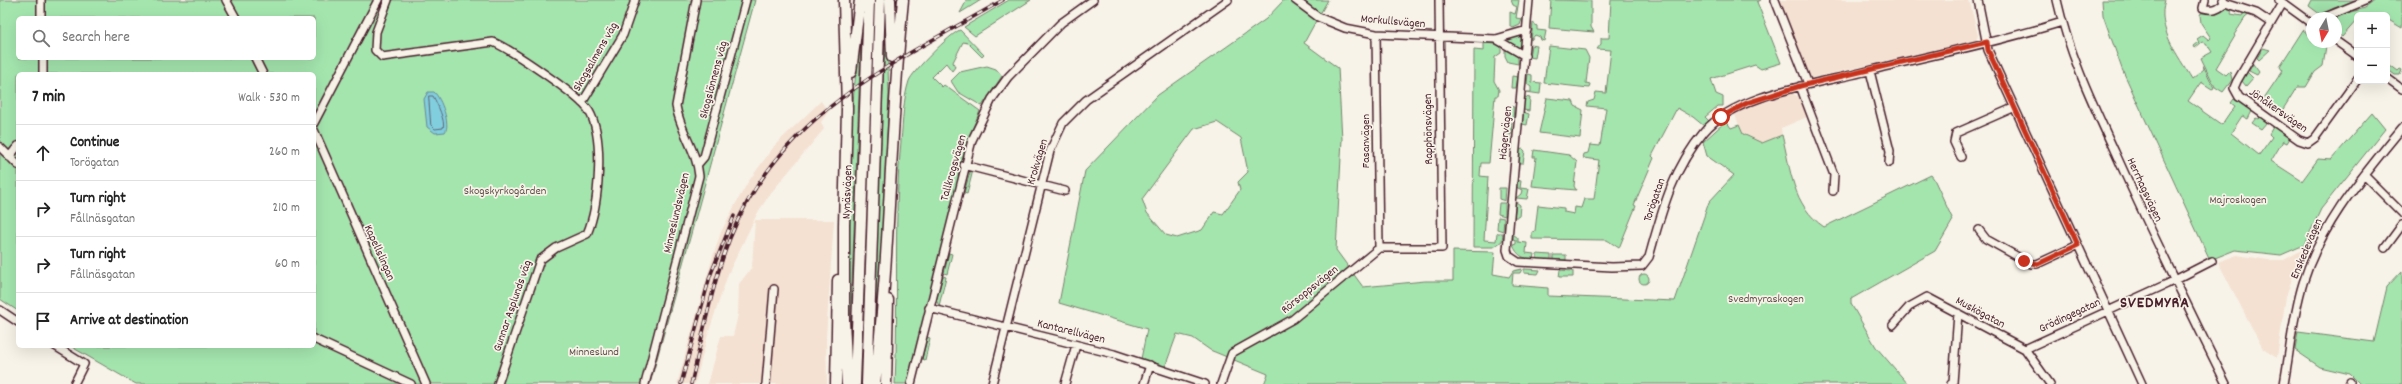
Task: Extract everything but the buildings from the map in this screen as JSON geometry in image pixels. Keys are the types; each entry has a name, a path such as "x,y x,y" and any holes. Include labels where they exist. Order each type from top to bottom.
{"highway":[{"path":"844,0 847,109 844,225 844,320 847,384"},
{"path":"847,109 860,0"},
{"name":"Nynäsvägen","path":"855,384 869,0"},
{"name":"Nynäsvägen","path":"867,384 880,0"},
{"path":"890,0 894,99"},
{"path":"875,384 887,254 894,99 903,0"},
{"path":"836,384 836,314 840,237 844,225"},
{"path":"886,384 888,309 887,254"}],"street":[{"path":"41,0 41,16"},
{"path":"226,0 235,16"},
{"path":"316,119 378,0"},
{"name":"Gunnar Asplunds väg","path":"388,0 374,41 374,50 382,57 493,42 540,72 582,103 589,112 596,131 597,171 595,208 587,234 556,248 540,260 498,384"},
{"name":"Skogsalmens väg","path":"582,103 623,35 636,0"},
{"name":"Minneslundsvägen","path":"645,384 699,176 698,164 679,120 676,106 696,0"},
{"name":"Skogslönnens väg","path":"698,164 704,157 746,0"},
{"name":"Tallkrogsvägen","path":"911,384 964,165 972,140 992,99 1008,77 1061,23 1093,0"},
{"name":"Krokvägen","path":"992,384 1050,151 1064,123 1086,100 1228,0"},
{"name":"Morkullsvägen","path":"1295,0 1318,17 1338,25 1376,34 1496,39 1527,30"},
{"name":"Rapphönsvägen","path":"1379,248 1442,248 1439,0"},
{"name":"Hägervägen","path":"1518,262 1509,256 1507,250 1529,0"},
{"path":"1776,0 1808,84"},
{"path":"1978,0 1988,50 2013,108 2109,310 2142,384"},
{"name":"Herrhagsvägen","path":"2057,0 2062,22 2082,83 2226,384"},
{"path":"2205,0 2203,8 2216,10 2224,2 2256,13 2272,23"},
{"path":"2338,12 2368,0"},
{"path":"2281,2 2306,20"},
{"name":"Jönåkersvägen","path":"2281,2 2272,23 2234,88 2239,97 2304,143 2312,142 2354,84"},
{"name":"Torögatan","path":"1518,262 1612,267 1642,266 1649,257 1672,182 1704,132 1723,115 1747,103 1800,86 1870,71 2062,22"},
{"name":"Fasanvägen","path":"1376,34 1379,248"},
{"name":"Morkullsvägen","path":"1496,39 1525,56"},
{"path":"2342,45 2354,54"},
{"path":"43,60 43,72"},
{"path":"256,60 262,72"},
{"path":"1870,71 1890,150 1889,163"},
{"path":"2390,80 2402,88"},
{"path":"1800,86 1834,175 1834,191"},
{"path":"1961,157 1954,142 1956,133 2013,108"},
{"name":"Enskedevägen","path":"2284,384 2297,309 2312,258 2333,217 2364,175 2402,128"},
{"name":"Kapellslingan","path":"316,135 426,384"},
{"name":"Enskedevägen","path":"2391,142 2402,135"},
{"path":"0,147 16,163"},
{"path":"9,157 16,148"},
{"path":"964,165 1065,191"},
{"path":"2364,175 2402,213"},
{"path":"2385,248 2402,225"},
{"path":"1979,230 1986,239 2031,264 2038,264 2078,245"},
{"name":"Rörsoppsvägen","path":"1221,384 1232,353 1293,319 1379,248"},
{"name":"Grödingegatan","path":"2025,349 2175,280 2212,261"},
{"path":"766,384 774,289"},
{"name":"Muskögatan","path":"1893,325 1909,307 1927,297 2025,349 2050,384"},
{"name":"Kantarellvägen","path":"929,308 1006,326 1150,365 1205,384"},
{"path":"0,310 16,321"},
{"path":"1952,384 1958,313"},
{"path":"316,340 412,384"},
{"path":"1065,384 1076,345"},
{"path":"58,348 84,364 74,384"},
{"path":"1144,384 1150,365"}],"shaded area":[{"path":"1777,0 1969,0 1978,35 1976,41 1807,79"},
{"path":"1792,93 1799,97 1807,117 1781,128 1782,135 1762,143 1743,134 1735,115 1744,109"},
{"path":"821,101 828,112 821,122 824,129 770,194 757,214 728,274 708,334 695,384 677,384 721,232 748,182 775,145"},
{"path":"755,220 834,220 826,337 827,384 708,384 721,336 733,336 738,315 739,284 752,267"},
{"path":"2302,250 2286,296 2277,358 2263,349 2218,262 2237,255 2268,260 2284,260"}],"green space":[{"name":"Skogskyrkogården","path":"0,0 755,0 650,384 136,384 73,348 316,348 316,72 16,72 16,310 0,299"},
{"path":"967,0 981,0 960,13"},
{"path":"1009,0 1031,0 975,36 964,27"},
{"name":"Svedmyraskogen","path":"1284,0 1291,0 1317,19 1304,43 1338,68 1342,139 1336,250 1363,287 1425,281 1453,281 1453,251 1495,252 1493,274 1509,277 1513,271 1522,269 1520,273 1513,273 1512,285 1548,288 1548,296 1675,301 1709,202 1734,175 1707,156 1703,142 1726,121 1731,128 1739,125 1743,134 1762,143 1782,135 1794,186 1799,197 1813,218 1824,227 1931,175 1953,220 1935,251 1851,299 1851,304 1876,347 1908,384 1857,384 1855,382 1851,384 1264,384 1268,374 1210,350 1193,338 1177,334 1165,367 1141,359 1147,329 1059,303 1085,171 1158,95 1266,19","holes":["1217,122 1241,138 1248,172 1238,182 1240,190 1223,214 1214,212 1202,230 1177,238 1166,235 1147,213 1142,199 1194,129"]},
{"path":"1300,0 1328,0 1320,14"},
{"path":"1511,0 1519,0 1516,18 1522,19 1520,25 1513,28 1510,26 1510,12 1515,14 1517,7 1513,5"},
{"path":"1551,0 1591,1 1591,27 1594,32 1549,28"},
{"path":"1611,0 1761,0 1757,2 1781,63 1761,69 1755,65 1711,79 1716,94 1723,97 1723,106 1718,106 1705,117 1709,121 1704,126 1693,117 1677,108 1652,156 1654,158 1634,205 1636,206 1619,248 1607,240 1532,239 1532,232 1535,231 1538,205 1564,208 1564,212 1574,214 1575,207 1581,208 1584,199 1594,199 1599,160 1583,158 1584,154 1588,153 1590,145 1600,146 1606,108 1587,106 1588,102 1594,100 1596,92 1606,93 1611,50 1597,49 1601,44 1601,38 1609,38"},
{"name":"Majroskogen","path":"2102,0 2165,0 2163,21 2175,51 2192,79 2204,69 2203,65 2214,88 2212,89 2201,82 2188,101 2222,125 2235,106 2231,103 2234,99 2252,111 2248,119 2242,116 2231,133 2259,155 2272,137 2269,134 2273,127 2290,138 2287,143 2283,141 2271,161 2302,181 2318,159 2331,160 2372,113 2385,129 2321,209 2304,245 2281,255 2235,250 2210,260 2122,69 2103,15"},
{"path":"2312,0 2361,0 2334,8 2327,12 2317,12 2309,6"},
{"path":"2376,0 2402,0 2402,28 2390,21 2390,12 2354,12 2354,23 2342,37 2342,15 2365,8"},
{"path":"2226,7 2232,7 2231,14 2242,16 2245,10 2251,13 2245,18 2234,35 2235,36 2216,68 2226,75 2230,71 2232,80 2223,92 2215,87 2201,58 2212,52 2206,43 2202,42 2195,48 2194,46 2199,42 2197,39 2203,35 2209,40 2211,38 2201,23 2201,13 2217,13"},
{"path":"1533,23 1537,26 1537,30 1546,31 1544,41 1535,35 1531,40"},
{"path":"960,30 984,55 982,57 968,43 963,42 953,62 955,67 952,71 946,63 932,77 942,87 944,85 980,111 968,139 908,384 895,384 897,202 906,95 909,81 912,76 941,45"},
{"path":"2303,30 2306,32 2306,48 2326,48 2323,66 2315,72 2306,87 2297,87 2280,114 2262,101 2283,70 2280,66"},
{"path":"1518,35 1523,40 1521,46 1518,48 1503,40"},
{"path":"859,38 861,38 850,338 848,338 851,124"},
{"path":"885,39 887,39 889,95 877,339 873,338"},
{"path":"1484,43 1495,44 1501,47 1501,53 1495,57 1494,81 1499,90 1498,96 1495,96 1489,163 1481,163 1480,176 1488,177 1484,240 1496,241 1497,233 1503,233 1502,241 1494,247 1473,247 1474,50 1484,51"},
{"path":"1531,45 1537,46 1535,58 1529,57"},
{"path":"1549,46 1585,50 1589,58 1586,83 1590,84 1589,88 1544,83"},
{"path":"2263,48 2270,50 2259,60 2257,58"},
{"path":"1505,50 1518,57 1518,64 1508,62 1505,56"},
{"path":"2253,64 2259,72 2257,75 2249,71"},
{"path":"2390,65 2398,71 2400,69 2402,70 2400,75 2395,75 2390,71"},
{"path":"987,66 996,69 1002,76 982,106 958,92 951,81 960,72"},
{"path":"2247,72 2253,78 2246,86 2242,81"},
{"path":"1528,74 1532,75 1532,82 1541,83 1540,94 1526,92 1531,92 1531,87 1527,84"},
{"path":"1512,76 1518,77 1516,88 1511,88"},
{"path":"1525,97 1530,98 1529,111 1523,110"},
{"path":"1547,98 1573,101 1575,106 1583,110 1580,138 1539,133"},
{"path":"1507,106 1514,107 1513,120 1506,117"},
{"path":"1523,112 1529,114 1527,125 1522,124"},
{"path":"2260,117 2267,122 2261,129 2252,123 2256,118 2258,119"},
{"path":"1505,121 1512,122 1511,135 1504,133"},
{"path":"1504,136 1511,137 1509,149 1503,148"},
{"path":"1523,149 1525,151 1523,163 1518,163 1519,150"},
{"path":"1534,150 1569,155 1577,162 1574,186 1576,190 1532,186 1536,157 1533,157"},
{"path":"973,170 967,194 964,193 970,172"},
{"path":"1517,180 1521,181 1520,188 1529,189 1527,199 1516,198 1521,194 1522,190 1516,187"},
{"path":"1499,188 1506,188 1505,201 1499,199"},
{"path":"1516,202 1520,205 1519,217 1514,217"},
{"path":"1499,203 1505,203 1505,216 1498,214"},
{"path":"1498,217 1504,218 1503,231 1497,229"},
{"path":"1513,234 1518,238 1518,242 1527,243 1526,253 1534,254 1533,259 1523,257 1518,254 1513,245 1516,244 1516,240 1513,239"},
{"path":"949,253 952,254 947,274 944,273"},
{"path":"1537,254 1551,255 1551,260 1537,260"},
{"path":"1553,255 1566,255 1566,260 1553,260"},
{"path":"1524,269 1540,270 1538,274 1524,273"},
{"path":"1560,270 1573,271 1573,277 1559,277"},
{"path":"2402,271 2402,384 2360,384 2350,374 2320,367 2295,350 2298,332 2374,342 2387,287"},
{"path":"1642,274 1646,274 1648,275 1648,283 1642,284 1639,281 1639,277"},
{"path":"943,276 946,277 939,306 936,300"},
{"path":"927,337 930,338 925,360 922,359"}],"water":[{"path":"428,92 434,92 440,100 447,124 447,129 445,132 435,133 427,127 424,99"}],"railway":[{"path":"691,384 713,291 730,238 752,194 778,157 810,124 844,96 921,46 1003,0"},
{"path":"681,384 710,276 734,216"}],"district":[{"name":"SVEDMYRA","path":"2155,303"}],"route":[{"path":"1721,117 1747,103 1800,86 1870,71 1987,42 1988,50 2013,108 2078,245 2038,264 2031,264 2024,261"}],"park label":[{"name":"Minneslund","path":"594,352"}]}
